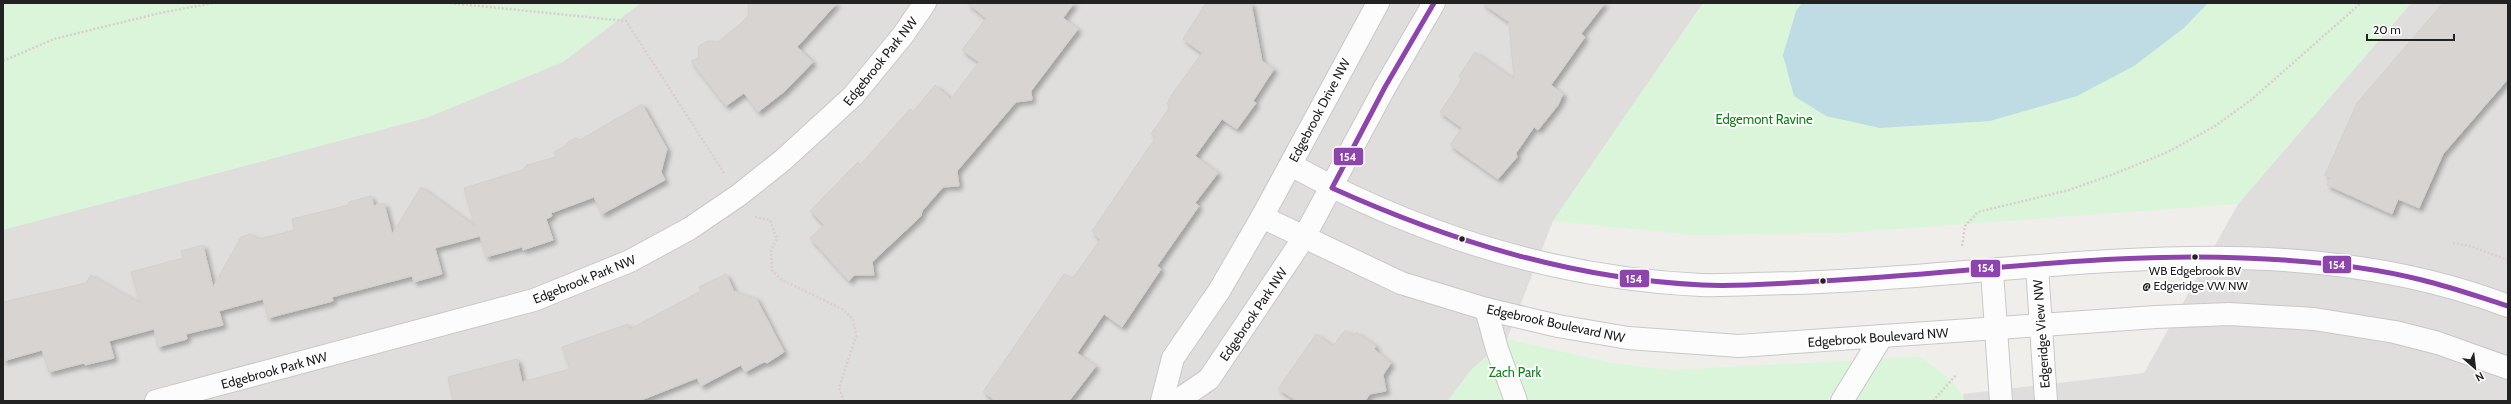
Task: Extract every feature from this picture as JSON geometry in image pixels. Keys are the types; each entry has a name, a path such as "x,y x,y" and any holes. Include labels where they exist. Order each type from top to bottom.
{"street":[{"name":"Edgebrook Park NW","path":"156,401 534,300 630,262 689,229 739,194 783,160 853,96 903,35 925,3"},
{"name":"Edgebrook Drive NW","path":"1262,218 1378,3"},
{"path":"1332,188 1385,87 1434,3"},
{"path":"1291,164 1332,188 1408,222 1486,249 1565,269 1635,280 1704,285 1790,283 2160,259 2236,256 2290,258 2397,274 2474,293 2508,306"},
{"name":"Edgebrook Park NW","path":"1178,401 1209,379 1303,239 1332,188"},
{"path":"1162,401 1174,358 1219,291 1262,218"},
{"name":"Edgebrook Boulevard NW","path":"1262,218 1303,239 1401,283 1486,309 1558,326 1636,339 1739,346 2040,324 2228,314 2314,319 2395,332 2438,343 2508,368"},
{"name":"Edgeridge View NW","path":"2037,267 2046,401"},
{"path":"1992,270 2001,401"},
{"path":"1486,309 1497,349 1516,401"},
{"path":"1842,401 1882,336"}],"path":[{"path":"3,61 54,39 160,13 213,3"},
{"path":"450,3 626,20 710,154 739,194"},
{"path":"1961,251 1965,226 1978,212 2069,190 2108,176 2168,152 2215,126 2251,100 2361,3"},
{"path":"753,216 770,220 777,239 771,250 772,270 789,283 842,309 853,319 856,336 839,388 844,401"},
{"path":"2453,243 2470,246 2508,260"},
{"path":"1933,401 1957,374"}],"shaded area":[{"path":"3,3 1703,3 1553,221 1507,339 1472,369 1448,401 3,401"},
{"path":"2411,3 2508,3 2508,401 1964,401 1963,394 2144,373 2238,204"}],"green space":[{"path":"3,3 641,3 563,62 426,118 3,230"},
{"name":"Edgemont Ravine","path":"1703,3 2411,3 2238,204 1842,233 1695,235 1553,221"},
{"name":"Zach Park","path":"1507,339 1612,363 1672,370 1920,357 1939,370 1953,383 1962,395 1964,401 1448,401 1472,369"}],"water":[{"path":"1802,3 2208,3 2184,28 2134,66 2077,96 1990,121 1880,128 1826,116 1794,96 1783,55 1796,11"}],"building":[{"path":"748,3 837,3 797,47 813,62 785,91 758,112 744,93 726,106 691,61 698,58 699,46 707,41 718,42 749,15"},
{"path":"967,3 1074,3 1063,18 1078,29 1031,91 1032,100 1016,102 957,171 959,186 943,187 922,211 921,216 872,262 874,275 854,275 849,281 810,238 824,225 810,211 858,162 860,165 910,109 913,112 935,85 951,99 979,62 962,50 986,18"},
{"path":"1206,3 1251,3 1262,61 1274,69 1253,101 1256,103 1237,129 1222,119 1195,156 1218,173 1195,203 1199,206 1157,266 1161,269 1122,327 1104,314 1077,353 1096,366 1069,401 996,401 983,392 1064,274 1073,278 1100,240 1092,231 1156,137 1151,134 1170,107 1167,104 1173,93 1202,53 1183,39"},
{"path":"1482,3 1605,3 1581,34 1585,37 1551,85 1563,94 1558,105 1538,130 1534,127 1516,153 1517,157 1498,179 1450,145 1462,128 1440,112 1462,79 1459,76 1475,52 1514,79 1509,22"},
{"path":"2443,3 2508,3 2508,79 2443,154 2419,208 2398,199 2392,214 2327,185 2330,178 2325,175 2357,103"},
{"path":"642,104 667,149 661,172 665,180 602,214 594,197 551,213 552,216 546,219 553,240 523,250 522,247 486,257 480,236 435,248 442,274 414,282 412,276 332,297 333,301 268,318 263,299 219,311 223,325 186,334 187,339 158,347 154,329 109,341 114,358 85,365 84,363 49,372 42,350 3,361 3,302 86,283 91,275 140,303 131,272 183,258 181,251 203,245 213,287 241,237 250,234 259,239 295,230 292,219 349,205 349,202 371,196 374,206 384,203 392,234 421,187 475,226 464,188 523,170 527,165 556,157 554,152 565,146 568,142 575,138 580,140"},
{"path":"726,274 734,291 756,298 784,352 767,363 764,362 745,372 741,365 701,386 697,378 639,401 453,401 448,377 517,359 522,382 570,369 562,347 628,324 630,329 701,291 699,287"},
{"path":"1345,330 1354,336 1356,332 1376,346 1374,349 1391,363 1383,375 1386,391 1370,394 1365,401 1297,401 1278,389 1316,334 1333,346"}],"transit line":[{"name":"154","path":"1434,3 1385,87 1332,188 1421,225 1512,254 1559,266 1606,275 1654,281 1732,286 1875,278 2138,258 2190,257 2265,259 2333,264 2400,275 2454,289 2508,306"}],"place":[{"name":"WB Edgebrook BV @ Edgeridge VW NW","path":"2195,257"}]}
